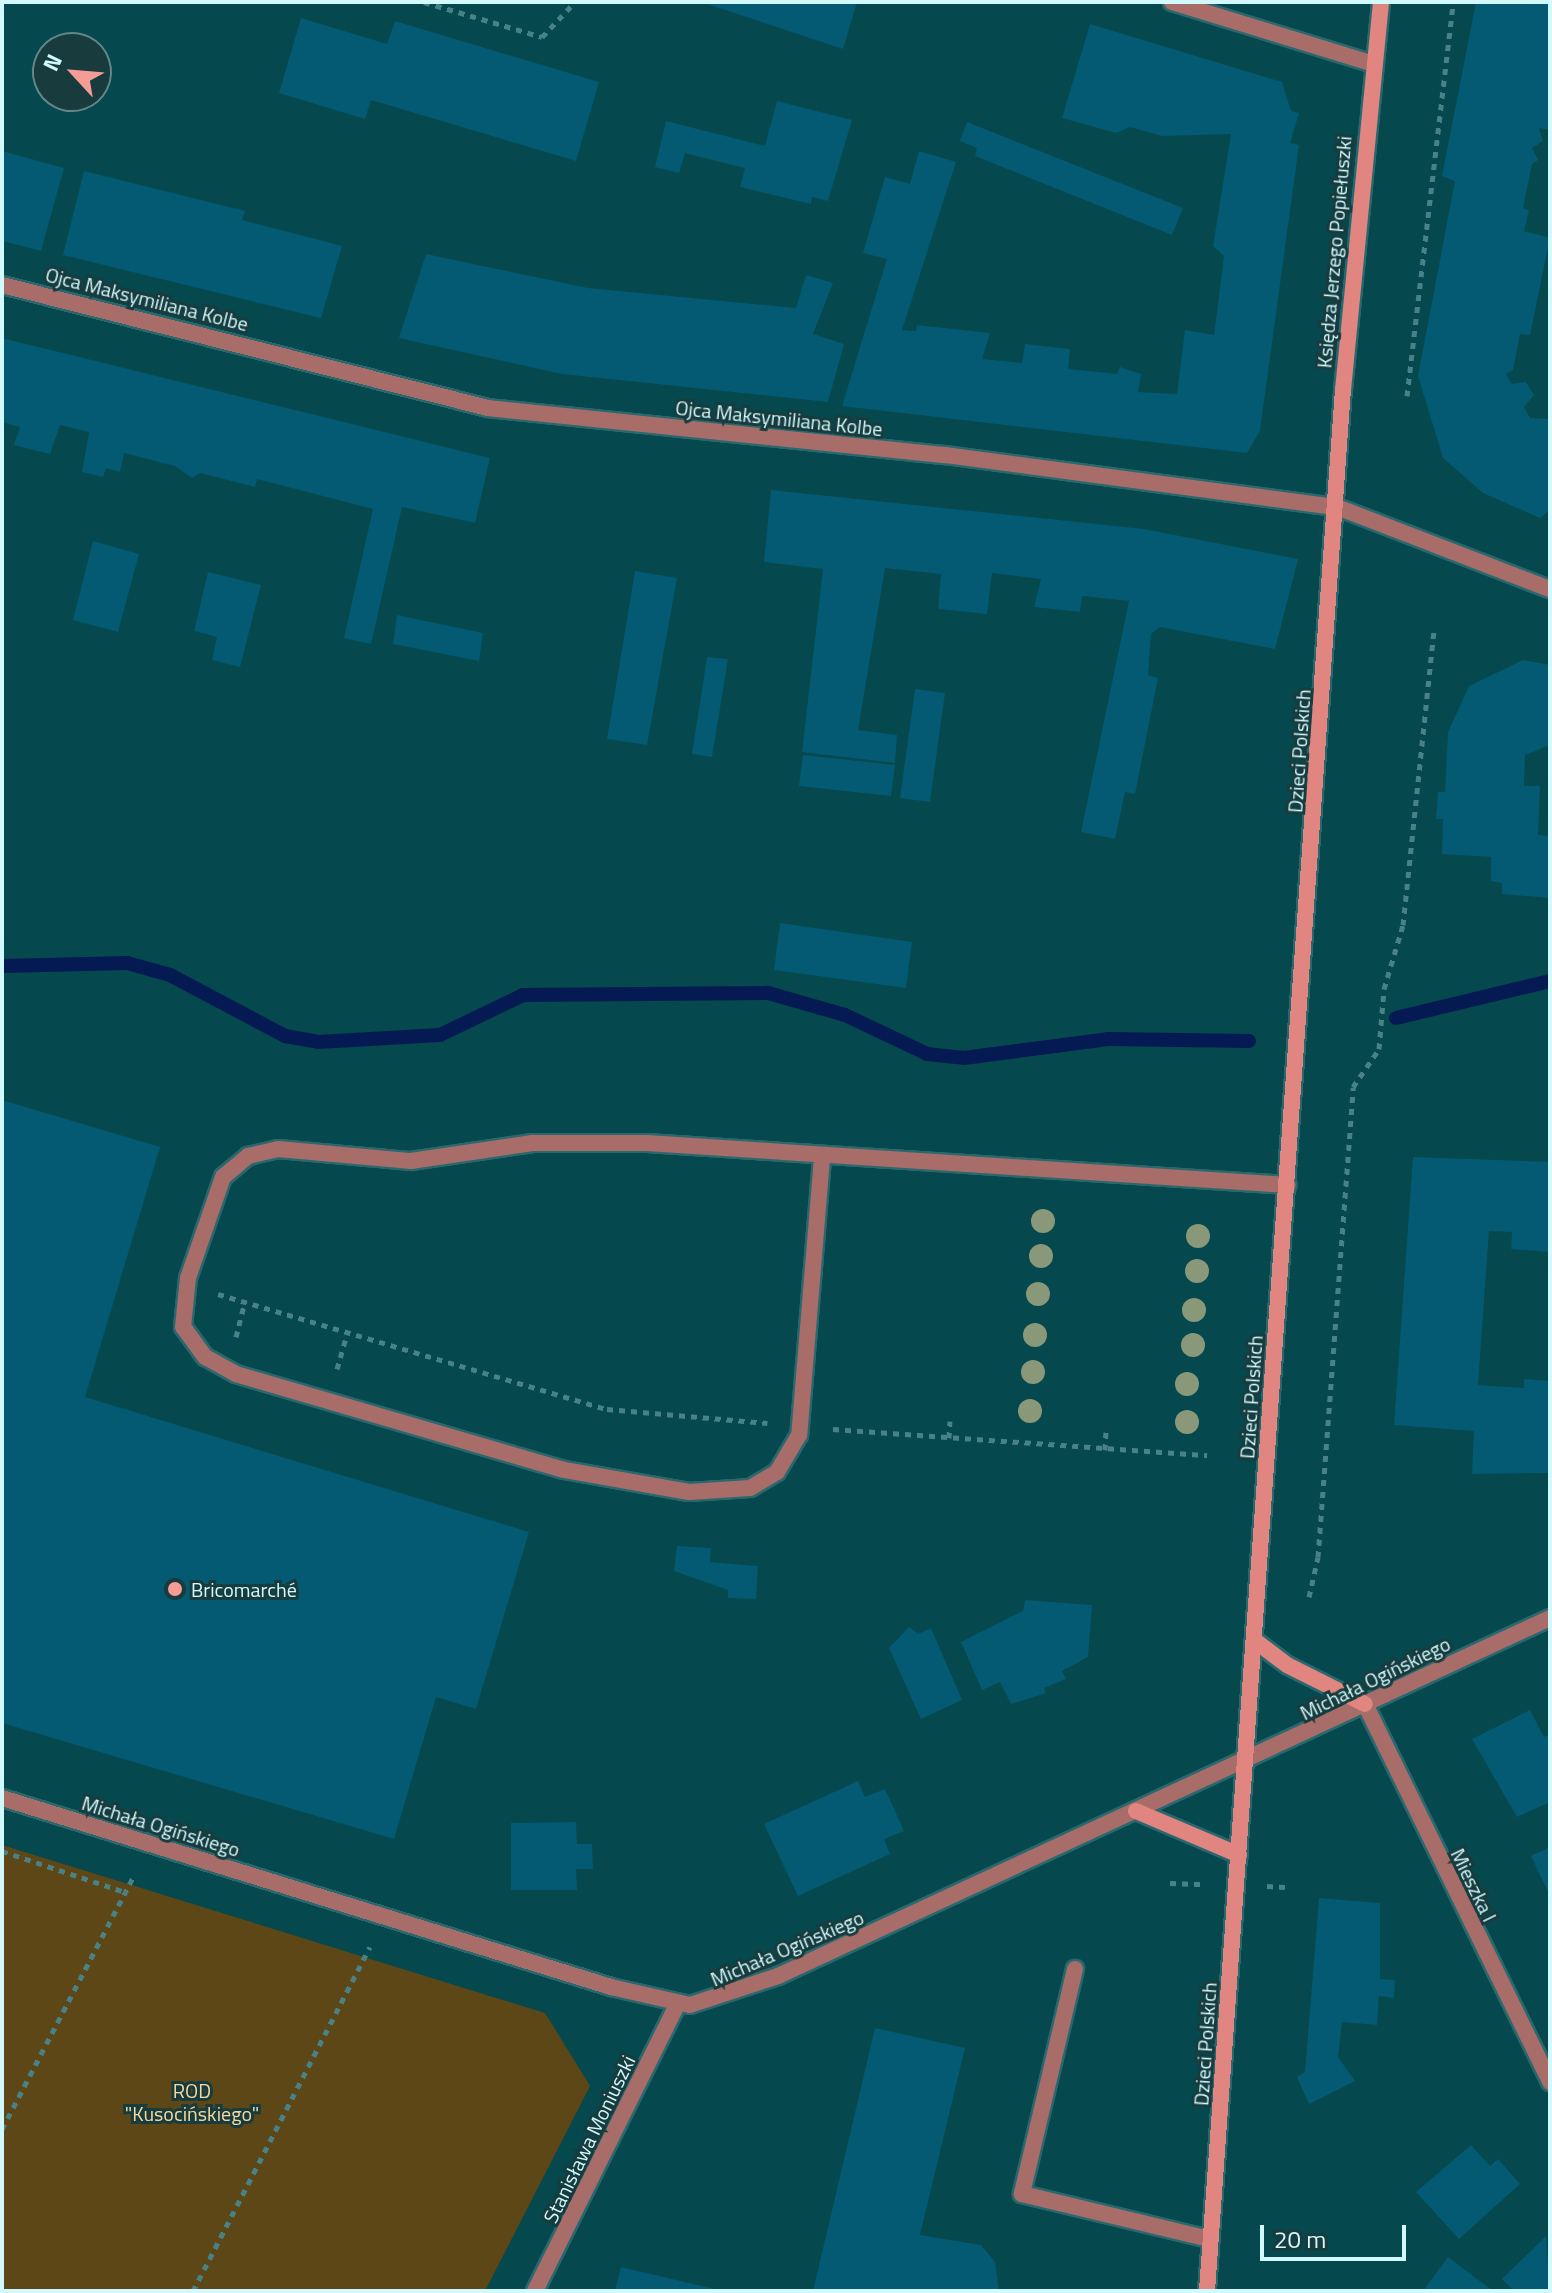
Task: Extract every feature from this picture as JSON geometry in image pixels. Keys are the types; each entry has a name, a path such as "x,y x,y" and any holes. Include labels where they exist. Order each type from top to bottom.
{"street":[{"path":"1172,2 1370,63"},
{"name":"Księdza Jerzego Popiełuszki","path":"1337,507 1370,63 1381,2"},
{"name":"Ojca Maksymiliana Kolbe","path":"2,285 488,408 945,455 1337,507 1550,589"},
{"name":"Dzieci Polskich","path":"1207,2291 1337,507"},
{"path":"822,1158 800,1426 788,1458 750,1488 676,1491 564,1470 217,1365 183,1327 188,1278 223,1177 264,1152 411,1161 533,1143 647,1143 822,1158 1288,1185"},
{"name":"Michała Ogińskiego","path":"2,1798 677,2005 740,1993 1550,1618"},
{"path":"1254,1640 1287,1665 1365,1704"},
{"name":"Mieszka I","path":"1365,1704 1550,2082"},
{"path":"1136,1811 1239,1855"},
{"path":"1075,1969 1022,2194 1210,2239"},
{"name":"Stanisława Moniuszki","path":"535,2291 677,2005"}],"path":[{"path":"424,2 542,37 575,2"},
{"path":"1407,396 1453,2"},
{"path":"1309,1597 1318,1557 1353,1087 1379,1049 1384,989 1403,925 1434,630"},
{"path":"188,1278 206,1290 607,1409 1105,1450 1207,1455"},
{"path":"949,1438 950,1421"},
{"path":"1105,1450 1106,1432"},
{"path":"2,1851 125,1892"},
{"path":"2,2129 129,1885"},
{"path":"193,2291 365,1957"}],"green space":[{"name":"ROD \"Kusocińskiego\"","path":"2,1845 545,2013 590,2086 485,2291 2,2291"}],"building":[{"path":"701,2 857,2 843,49"},
{"path":"1476,2 1550,2 1550,130 1539,128 1543,141 1532,148 1538,160 1532,164 1523,208 1529,210 1524,231 1550,238 1530,335 1520,334 1513,370 1506,374 1512,384 1526,382 1534,395 1524,407 1530,418 1550,419 1550,510 1540,518 1483,493 1443,458 1418,376 1455,181 1442,176"},
{"path":"301,18 387,44 395,21 599,82 576,161 371,100 365,119 279,93"},
{"path":"1090,24 1282,82 1291,111 1299,113 1290,143 1299,145 1260,431 1247,453 842,406 887,259 863,253 885,177 910,184 919,151 956,162 902,330 916,331 917,325 990,333 982,359 1022,363 1025,344 1070,349 1068,369 1117,374 1120,367 1141,374 1138,392 1177,394 1185,330 1214,335 1224,256 1213,246 1231,134 1162,136 1130,127 1116,133 1062,118"},
{"path":"777,101 852,120 828,201 812,197 811,204 740,187 745,168 685,153 679,173 655,167 666,121 765,146"},
{"path":"967,122 1183,208 1172,235 975,156 977,148 960,141"},
{"path":"2,151 64,168 41,251 2,241"},
{"path":"84,171 245,211 242,220 342,246 321,318 63,255"},
{"path":"426,254 588,288 796,308 806,275 833,283 813,334 844,344 828,402 562,374 399,338"},
{"path":"2,338 490,458 475,523 402,507 371,644 344,638 373,509 257,479 255,487 200,473 192,478 175,466 124,453 120,472 106,468 103,477 82,472 89,432 60,425 50,454 14,445 20,427 2,422"},
{"path":"771,490 1144,529 1298,559 1275,649 1160,627 1151,634 1148,675 1158,678 1135,794 1125,792 1115,839 1081,832 1129,601 1082,596 1080,612 1034,607 1041,579 992,573 987,614 938,609 941,574 885,568 858,730 897,735 895,763 802,752 823,569 764,562"},
{"path":"93,541 139,554 118,632 73,620"},
{"path":"635,571 677,578 647,745 607,739"},
{"path":"208,572 261,585 240,667 212,660 217,637 194,631"},
{"path":"397,615 483,633 479,661 393,644"},
{"path":"707,657 728,659 712,757 692,754"},
{"path":"1523,660 1550,665 1550,745 1525,755 1524,786 1540,786 1538,835 1550,836 1550,898 1502,894 1502,883 1491,881 1491,857 1442,854 1443,819 1436,819 1438,792 1445,792 1448,732 1469,686"},
{"path":"915,689 945,693 930,802 900,798"},
{"path":"803,755 895,765 891,796 799,786"},
{"path":"780,923 912,942 906,988 774,970"},
{"path":"2,1100 160,1147 85,1397 529,1532 476,1709 436,1697 394,1839 2,1723"},
{"path":"1413,1157 1550,1162 1550,1252 1511,1249 1512,1232 1489,1231 1478,1385 1524,1388 1524,1379 1550,1381 1550,1473 1472,1474 1474,1431 1394,1425"},
{"path":"677,1546 711,1548 710,1562 758,1566 756,1599 728,1598 728,1590 674,1571"},
{"path":"1025,1600 1092,1605 1088,1657 1062,1671 1066,1679 1044,1688 1046,1693 1011,1704 1000,1682 982,1690 961,1642 1023,1611"},
{"path":"909,1627 918,1634 931,1628 962,1700 921,1719 889,1648"},
{"path":"1530,1710 1544,1737 1550,1734 1550,1802 1517,1817 1472,1739"},
{"path":"858,1781 865,1797 885,1789 904,1831 884,1839 890,1854 798,1896 764,1824"},
{"path":"576,1822 577,1844 592,1844 593,1869 576,1869 577,1890 511,1890 511,1823"},
{"path":"1550,1847 1550,1896 1531,1856"},
{"path":"1319,1898 1380,1903 1380,1979 1395,1980 1394,1998 1379,1996 1377,2025 1342,2022 1338,2057 1355,2081 1309,2104 1297,2077 1305,2072"},
{"path":"875,2028 965,2048 920,2235 981,2245 995,2262 999,2291 813,2291"},
{"path":"1471,2145 1490,2166 1498,2159 1520,2184 1459,2239 1416,2192"},
{"path":"1546,2236 1550,2291 1514,2291 1502,2279"},
{"path":"1448,2257 1493,2291 1423,2291"},
{"path":"621,2267 719,2290 719,2291 615,2291"}],"waterway":[{"path":"2,966 127,963 170,975 285,1036 318,1042 440,1035 523,995 768,993 845,1015 927,1054 964,1058 1108,1039 1249,1041"},
{"path":"1396,1018 1550,981"}],"place":[{"name":"Bricomarché","path":"175,1589"}]}
